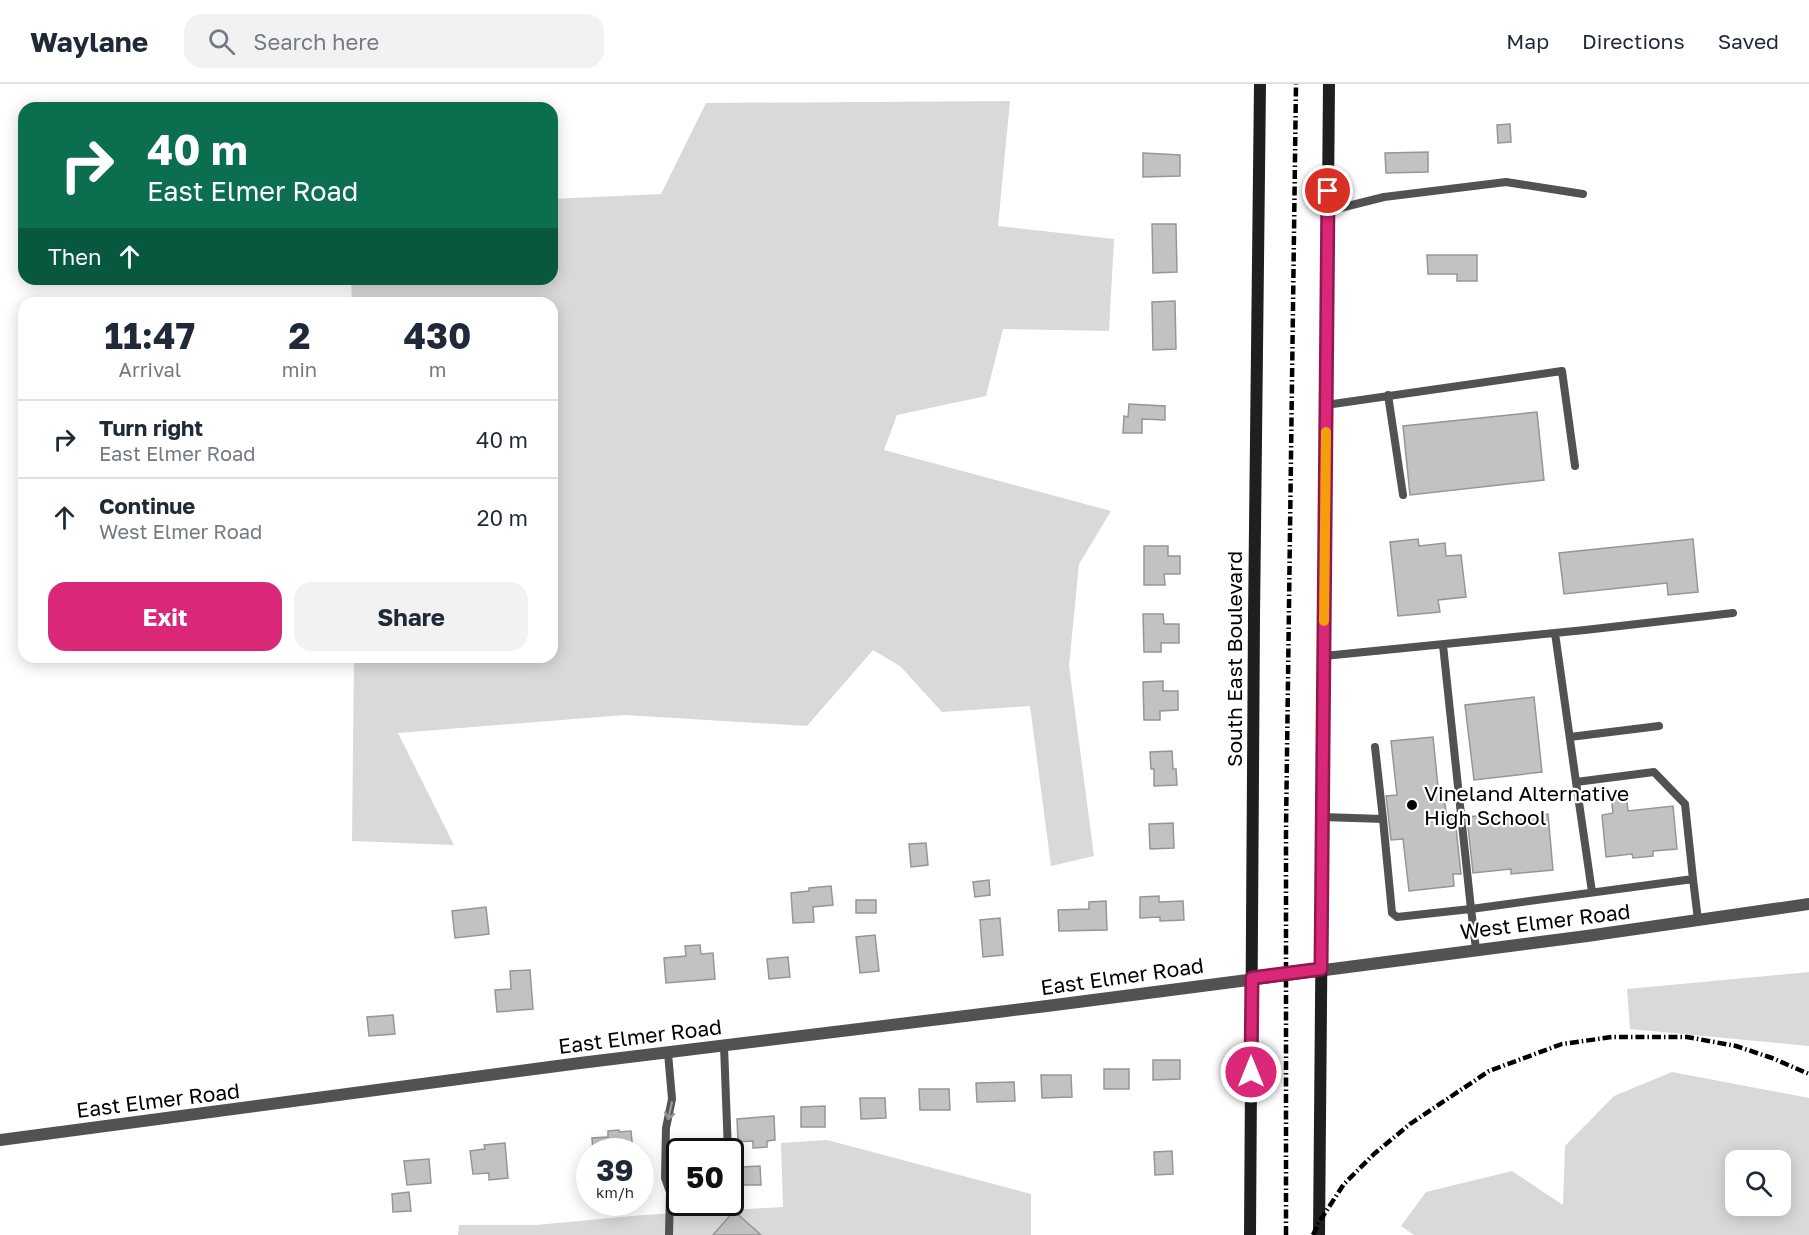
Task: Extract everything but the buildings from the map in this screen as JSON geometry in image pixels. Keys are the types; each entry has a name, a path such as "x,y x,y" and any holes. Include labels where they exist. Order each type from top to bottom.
{"main road":[{"name":"South East Boulevard","path":"1250,1235 1260,84"},
{"path":"1319,1235 1329,84"}],"street":[{"name":"West Elmer Road","path":"1285,974 1809,904"},
{"name":"East Elmer Road","path":"0,1140 1285,974"}],"lane":[{"path":"1328,211 1384,196 1506,182 1583,194"},
{"path":"1326,405 1562,371 1575,466"},
{"path":"1388,395 1403,495"},
{"path":"1324,656 1733,613"},
{"path":"1555,633 1592,892"},
{"path":"1443,645 1476,949"},
{"path":"1570,737 1659,726"},
{"path":"1375,747 1392,913 1397,917 1693,879"},
{"path":"1576,782 1654,772 1685,804 1698,920"},
{"path":"1323,817 1383,819"},
{"path":"724,1046 728,1138"},
{"path":"666,1181 666,1128 672,1100 668,1053"},
{"path":"669,1216 669,1235"}],"shaded area":[{"path":"1010,101 998,226 1114,239 1109,331 1003,329 986,396 897,415 884,450 1111,511 1079,564 1069,666 1094,856 1051,866 1030,706 942,712 900,666 873,650 807,726 625,715 398,733 454,845 352,841 354,663 558,663 558,297 352,297 351,285 558,285 558,199 661,194 706,103"},
{"path":"1809,972 1809,1046 1630,1029 1627,989"},
{"path":"1672,1072 1809,1098 1809,1235 1414,1235 1401,1226 1426,1192 1512,1171 1563,1205 1565,1146 1614,1096"},
{"path":"827,1140 1031,1194 1031,1235 458,1235 459,1225 536,1225 666,1214 666,1216 744,1216 744,1209 783,1207 781,1143"}],"railway":[{"path":"1286,1235 1286,829 1296,84"},
{"path":"1313,1235 1344,1184 1374,1154 1410,1124 1489,1071 1562,1044 1612,1037 1687,1037 1736,1046 1809,1074"}],"slow traffic":[{"path":"1324,621 1326,432"}],"place":[{"name":"Vineland Alternative High School","path":"1412,805"}],"route":[{"path":"1251,1072 1252,978 1321,969 1328,191"}]}
